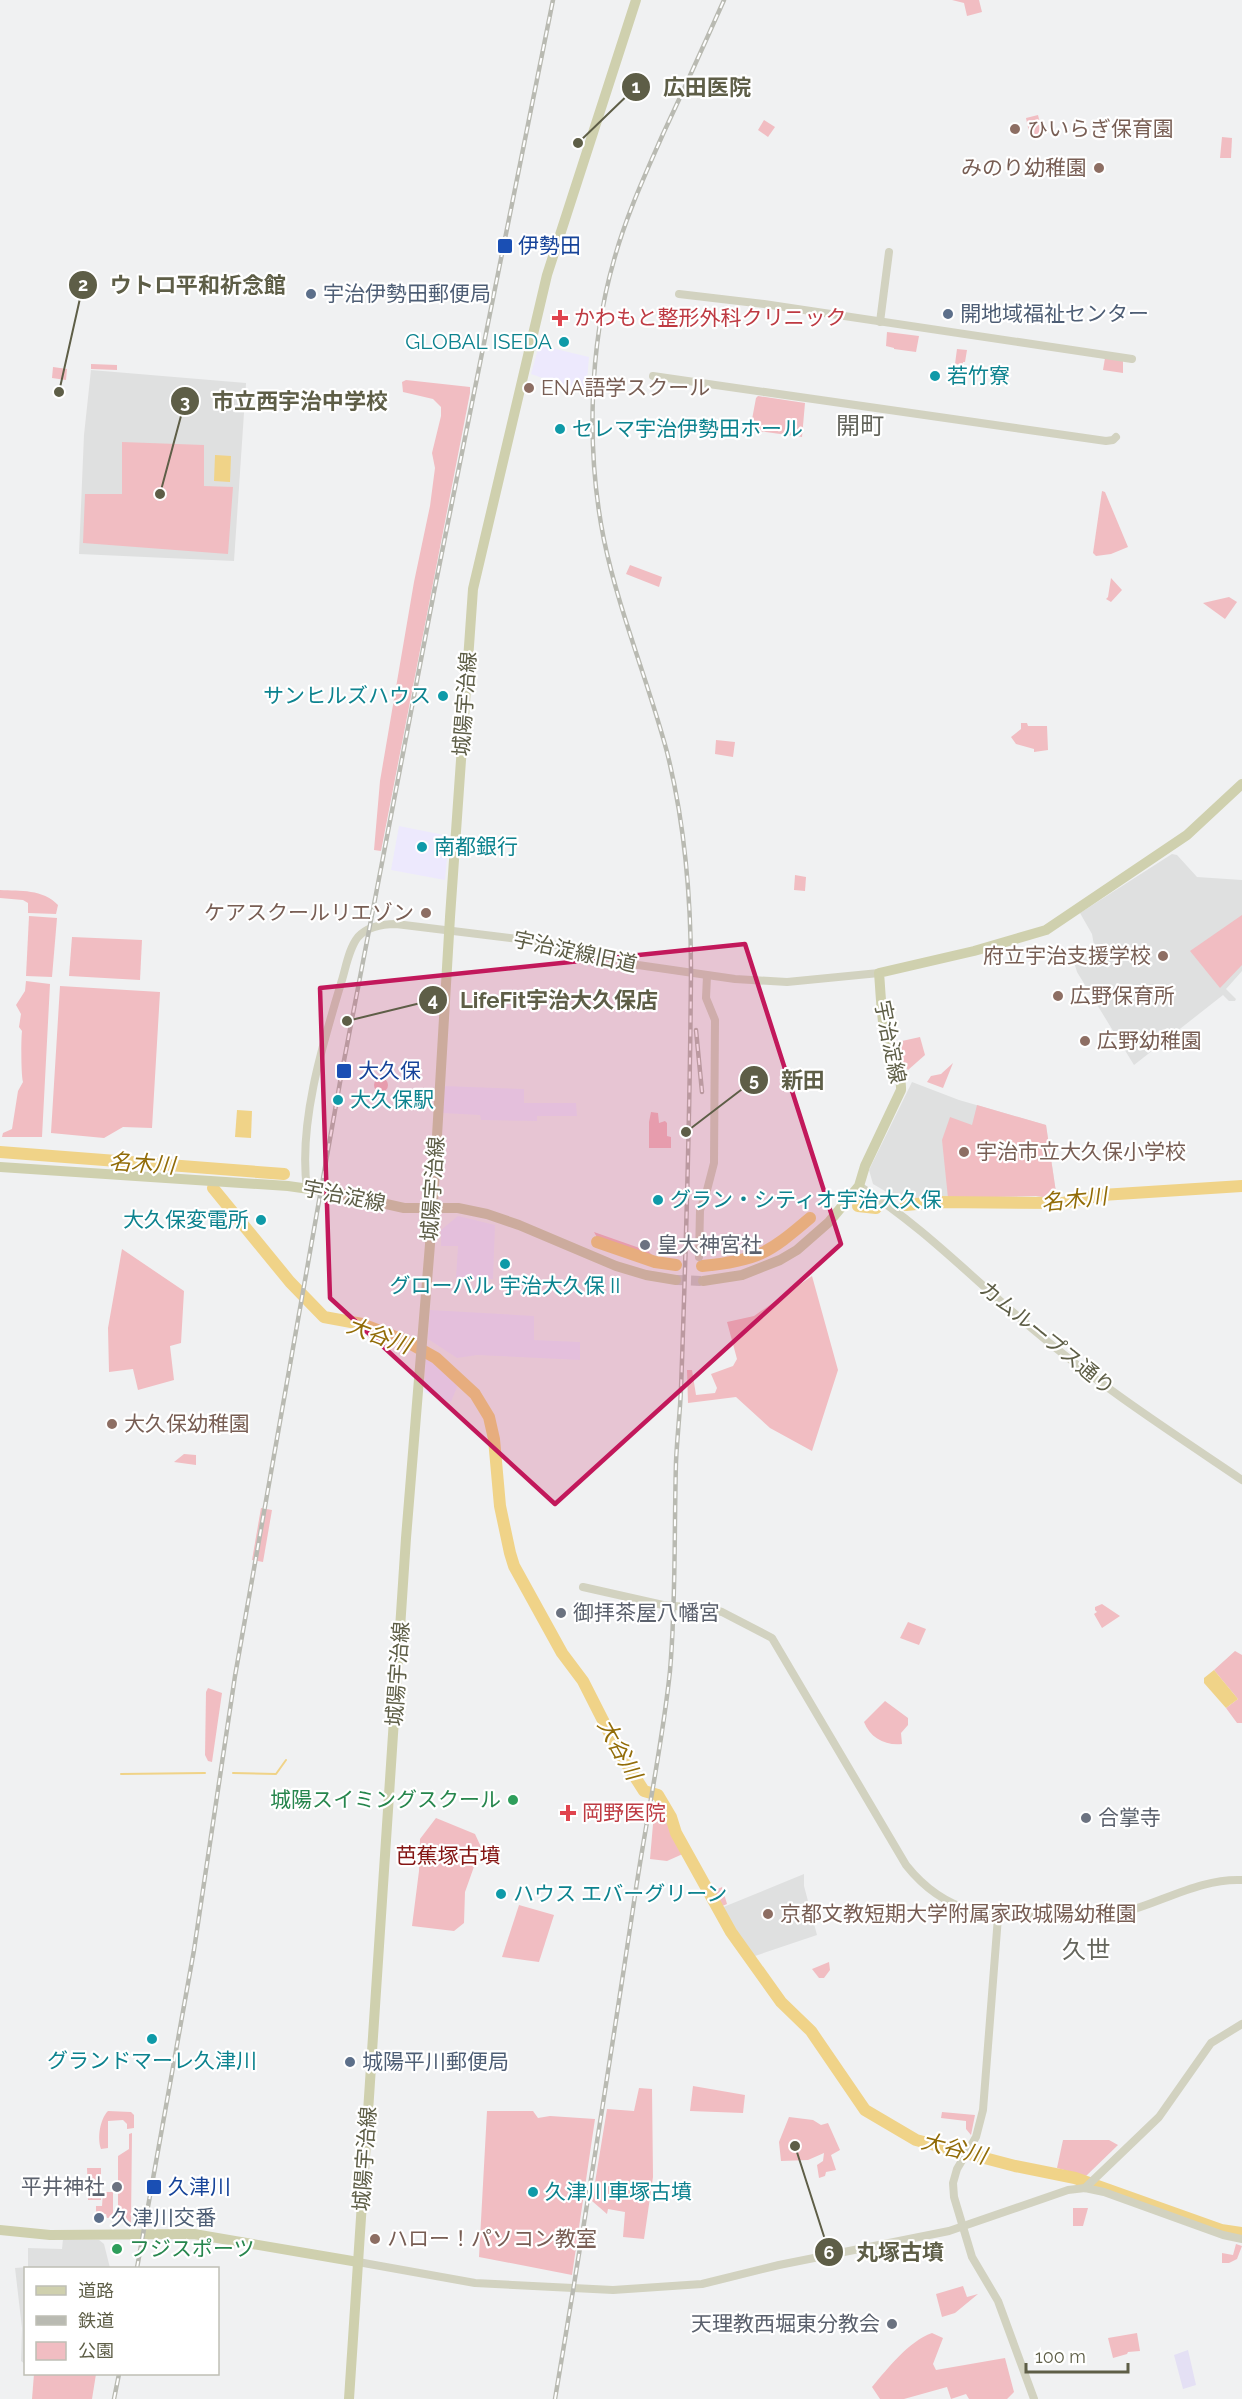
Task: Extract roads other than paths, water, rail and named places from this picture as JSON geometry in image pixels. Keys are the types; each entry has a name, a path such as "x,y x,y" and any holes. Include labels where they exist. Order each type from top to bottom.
{"main road":[{"name":"城陽宇治線","path":"349,2399 421,1348 433,1207 449,931 477,565 547,275 636,0"},
{"name":"宇治淀線","path":"703,1281 742,1275 780,1260 797,1250 829,1222 859,1185 865,1166 901,1090 901,1077 888,1046 883,1026 879,973 974,951 1046,930 1187,835 1242,784"},
{"name":"宇治淀線","path":"0,1167 215,1180 307,1189 404,1208 458,1208 487,1214 606,1262 646,1275 676,1280"},
{"path":"0,2230 50,2235 194,2234 358,2262"}],"street":[{"path":"880,322 889,252"},
{"path":"679,294 1132,359"},
{"path":"653,376 1106,441 1113,440 1116,436"},
{"name":"宇治淀線旧道","path":"307,1189 305,1173 308,1124 315,1082 334,1005 353,945 361,935 379,925 396,924 543,942 638,965 765,982 879,973"},
{"path":"699,1257 700,1210 714,1163 715,1020 706,998 707,976"},
{"name":"カムループス通り","path":"859,1185 900,1213 1024,1322 1091,1377 1242,1480"},
{"path":"583,1587 663,1605 722,1612 772,1638 906,1865 930,1890 951,1903 998,1917 1113,1915 1206,1885 1242,1880"},
{"path":"998,1917 983,2110 976,2137 957,2169 954,2197 976,2266 998,2301 1034,2399"},
{"path":"1086,2187 1159,2117 1211,2043 1242,2024"},
{"path":"358,2262 475,2283 613,2290 702,2284 779,2265 942,2232 1068,2190 1086,2187 1223,2235 1242,2239"}],"waterway":[{"name":"名木川","path":"0,1152 284,1174"},
{"name":"名木川","path":"906,1205 937,1202 1063,1203 1102,1195 1242,1186"},
{"name":"大谷川","path":"213,1188 290,1282 324,1317 362,1324 404,1340 436,1358 475,1394 489,1417 494,1439 500,1506 514,1566 562,1653 583,1681 619,1752 644,1791 658,1795 671,1817 676,1833 731,1932 781,2002 811,2031 865,2110 916,2140 1015,2166 1075,2178 1221,2230 1242,2233"},
{"name":"名木川","path":"858,1206 876,1208"},
{"name":"名木川","path":"702,1266 750,1258 784,1240 810,1218"},
{"name":"名木川","path":"597,1242 655,1262 676,1265"},
{"path":"233,1773 276,1774 286,1760"},
{"path":"121,1774 205,1773"}],"tunnel":[{"path":"676,1280 703,1281"}],"railway":[{"path":"137,2267 194,1950 235,1676 342,1071 434,592 553,0"},
{"path":"555,2399 667,1700 673,1619 676,1462 681,1389 689,1128 691,943 683,833 667,752 618,594 604,540 594,471 595,363 606,293 624,228 649,165 724,0"},
{"path":"696,1030 702,1092"},
{"path":"114,2399 119,2375"}],"place":[{"name":"ひいらぎ保育園","path":"1015,129"},
{"name":"広田医院","path":"578,143"},
{"name":"みのり幼稚園","path":"1099,168"},
{"name":"伊勢田","path":"505,246"},
{"name":"宇治伊勢田郵便局","path":"311,294"},
{"name":"開地域福祉センター","path":"948,314"},
{"name":"かわもと整形外科クリニック","path":"560,318"},
{"name":"GLOBAL ISEDA","path":"564,342"},
{"name":"若竹寮","path":"935,376"},
{"name":"ENA語学スクール","path":"529,388"},
{"name":"ウトロ平和祈念館","path":"59,392"},
{"name":"セレマ宇治伊勢田ホール","path":"560,429"},
{"name":"市立西宇治中学校","path":"160,494"},
{"name":"サンヒルズハウス","path":"443,696"},
{"name":"南都銀行","path":"422,847"},
{"name":"ケアスクールリエゾン","path":"426,913"},
{"name":"府立宇治支援学校","path":"1163,956"},
{"name":"広野保育所","path":"1058,996"},
{"name":"LifeFit宇治大久保店","path":"347,1021"},
{"name":"広野幼稚園","path":"1085,1041"},
{"name":"大久保","path":"344,1071"},
{"name":"大久保駅","path":"338,1100"},
{"name":"新田","path":"686,1132"},
{"name":"宇治市立大久保小学校","path":"964,1152"},
{"name":"グラン・シティオ宇治大久保","path":"658,1200"},
{"name":"大久保変電所","path":"261,1220"},
{"name":"皇大神宮社","path":"645,1245"},
{"name":"グローバル 宇治大久保 II","path":"505,1264"},
{"name":"大久保幼稚園","path":"112,1424"},
{"name":"御拝茶屋八幡宮","path":"561,1613"},
{"name":"城陽スイミングスクール","path":"513,1800"},
{"name":"岡野医院","path":"568,1813"},
{"name":"合掌寺","path":"1086,1818"},
{"name":"ハウス エバーグリーン","path":"501,1894"},
{"name":"京都文教短期大学附属家政城陽幼稚園","path":"768,1914"},
{"name":"グランドマーレ久津川","path":"152,2039"},
{"name":"城陽平川郵便局","path":"350,2062"},
{"name":"丸塚古墳","path":"795,2146"},
{"name":"平井神社","path":"117,2187"},
{"name":"久津川","path":"154,2187"},
{"name":"久津川車塚古墳","path":"533,2192"},
{"name":"久津川交番","path":"99,2218"},
{"name":"ハロー！パソコン教室","path":"375,2239"},
{"name":"フジスポーツ","path":"117,2249"},
{"name":"天理教西堀東分教会","path":"892,2324"}],"district":[{"name":"開町","path":"860,426"},
{"name":"久世","path":"1086,1950"}],"park label":[{"name":"芭蕉塚古墳","path":"448,1856"}]}
